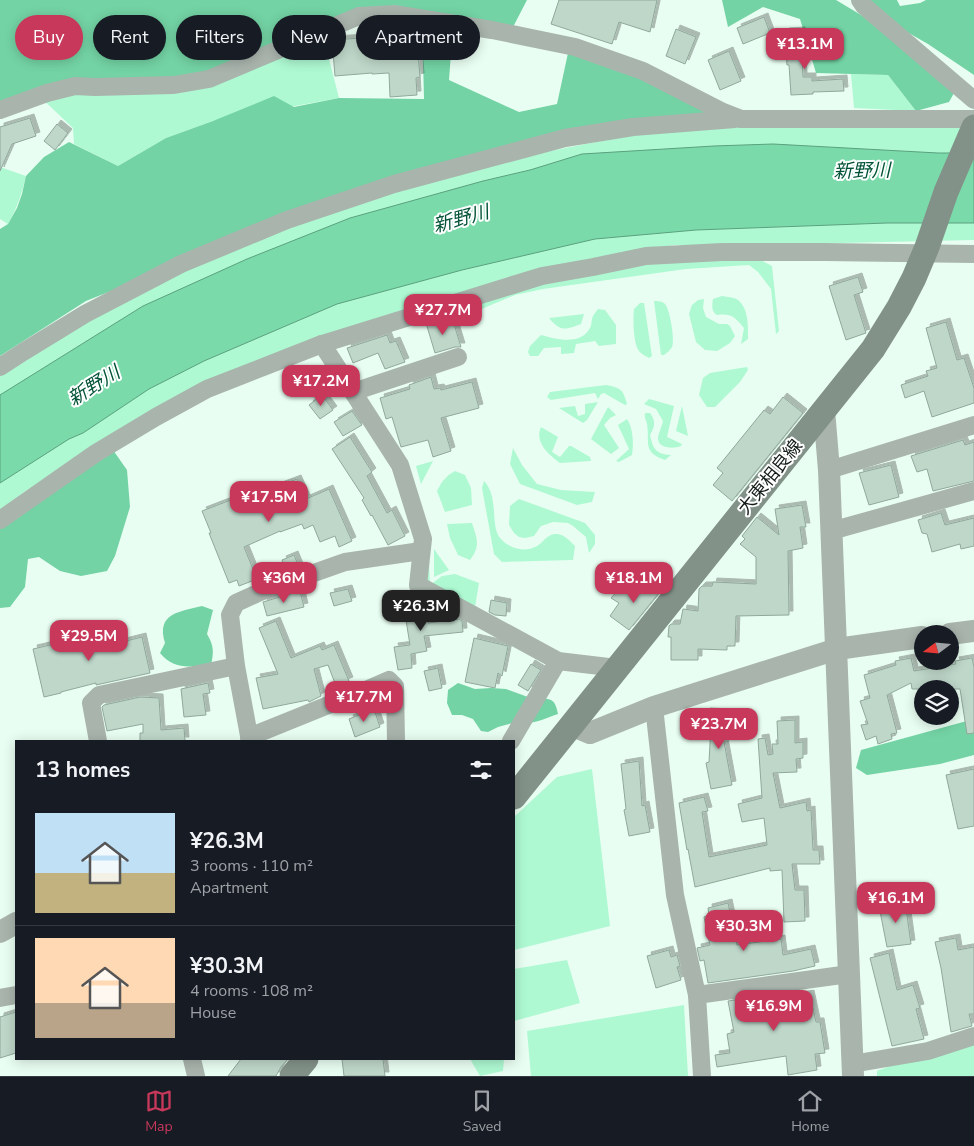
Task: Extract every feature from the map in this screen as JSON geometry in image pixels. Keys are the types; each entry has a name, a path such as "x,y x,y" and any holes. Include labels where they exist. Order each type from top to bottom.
{"main road":[{"name":"大東相良線","path":"517,785 570,725 873,349 899,307 914,278 946,192 974,125"}],"street":[{"path":"860,0 864,6 974,100"},
{"path":"0,110 47,93 75,86 174,85 209,79 359,16 394,14 492,30 575,47 643,71 723,112 741,119"},
{"path":"0,368 85,314 181,264 286,220 394,184 565,138 633,127 741,119 974,125"},
{"path":"0,520 96,453 207,389 322,344 542,276 646,256 722,252 926,250 974,254"},
{"path":"322,344 400,465 423,539 418,586 558,661 616,668"},
{"path":"353,392 458,357"},
{"path":"824,410 829,470 837,649 853,1070 928,1051 974,1036"},
{"path":"829,470 974,424"},
{"path":"831,531 974,491"},
{"path":"396,740 395,686 389,680 249,739 236,666 230,615 236,603 260,592 345,562 421,550"},
{"path":"959,632 974,630"},
{"path":"570,725 590,733 654,707 837,649 914,638"},
{"path":"512,740 558,661"},
{"path":"98,740 91,703 99,695 236,666"},
{"path":"654,707 675,895 697,995 702,1076"},
{"path":"0,932 15,924"},
{"path":"697,995 849,974"},
{"path":"0,998 15,995"},
{"path":"192,1060 196,1076"}],"shaded area":[{"path":"0,0 527,0 513,27 480,26 480,15 356,15 356,17 346,21 346,15 272,15 272,53 262,57 262,15 176,15 176,60 254,60 209,79 60,89 0,110"},
{"path":"722,0 836,0 876,24 954,93 949,102 916,111 888,75 816,73 800,19 763,7 728,27"},
{"path":"862,0 897,0 900,6 920,3 926,0 974,0 974,75 928,44 900,28"},
{"path":"272,42 272,60 329,60 339,98 213,121 166,138 118,166 74,144 73,128 39,96 195,60 262,60 262,45"},
{"path":"568,53 634,71 713,117 576,136 241,239 86,301 0,356 0,229 8,224 17,208 26,176 44,157 69,142 118,166 166,138 274,96 294,107 339,98 424,99 423,60 450,60 449,80 519,112 557,104"},
{"path":"851,74 888,75 916,111 854,108"},
{"path":"736,122 974,124 974,240 675,245 625,252 207,389 27,490 0,510 0,368 176,266 422,176 637,134"},
{"path":"0,167 26,176 19,200 8,224 0,219"},
{"path":"751,255 772,266 779,331 776,334 771,289 758,272 749,265 686,269 543,289 515,295 472,313 468,302 506,289 646,262"},
{"path":"722,296 736,299 744,308 747,318 748,339 741,344 744,328 732,317 717,315 713,310 713,299"},
{"path":"704,299 703,308 706,317 719,324 727,324 735,336 730,343 717,351 705,350 696,342 689,314 692,305 698,300"},
{"path":"654,301 665,304 672,325 672,347 664,355 661,355"},
{"path":"640,303 644,303 652,356 649,358 639,351 635,337 634,309"},
{"path":"598,309 605,310 616,325 616,344 599,346 595,341 576,344 574,353 561,354 561,347 544,348 538,356 530,356 528,352 530,346 541,335 567,340 586,334"},
{"path":"584,314 581,324 567,328 560,328 549,318"},
{"path":"747,367 748,370 740,382 715,407 707,407 699,395 703,378 710,373"},
{"path":"606,385 621,390 627,404 625,405 604,393 598,399 595,393 551,400 547,397 550,392"},
{"path":"649,399 674,406 667,437 682,444 681,446 670,448 660,444 658,437 663,421 656,409 644,404"},
{"path":"598,402 587,420 583,423 559,408 575,406 578,416 585,414 585,404"},
{"path":"682,406 688,436 676,431"},
{"path":"608,407 616,415 610,418 604,425 619,448 611,454 591,439"},
{"path":"645,413 650,413 654,421 654,427 650,435 652,444 659,452 671,455 665,460 653,454 650,450"},
{"path":"627,419 631,426 632,455 619,462 616,461 629,449 618,425"},
{"path":"541,427 558,437 552,452 560,457 571,446 590,457 591,461 560,463 547,452 541,443 539,433"},
{"path":"513,448 522,465 537,484 561,490 595,492 592,502 577,505 520,484 510,464"},
{"path":"113,450 127,470 130,507 115,556 107,571 81,576 60,571 39,557 28,559 25,587 10,607 0,608 0,527"},
{"path":"433,461 421,484 416,466"},
{"path":"455,471 465,475 471,488 472,505 445,512 437,491 444,479"},
{"path":"484,481 492,496 497,534 501,539 518,549 528,549 538,545 549,536 557,534 567,538 575,546 573,560 502,562 494,554 482,488"},
{"path":"519,499 585,523 595,535 595,544 589,553 586,537 568,523 553,522 541,526 534,536 519,537 509,525 510,506"},
{"path":"472,523 477,546 470,560 458,555 450,538 447,524"},
{"path":"428,543 430,585 442,576 455,574 479,583 475,607 418,581"},
{"path":"434,549 449,570 434,577"},
{"path":"202,606 213,610 207,634 213,649 211,665 183,666 171,663 160,653 165,643 164,625 167,620 178,612"},
{"path":"458,683 475,689 506,689 528,697 520,721 488,732 481,731 473,719 462,715 452,715 447,703 448,690"},
{"path":"538,698 552,701 556,705 558,714 526,723"},
{"path":"974,719 974,755 940,764 867,775 856,768 861,750 952,725 959,725 959,723"},
{"path":"592,769 610,926 515,950 515,816 557,777"},
{"path":"567,960 580,1003 515,1021 515,969"},
{"path":"684,1005 688,1076 531,1076 527,1031"},
{"path":"974,1036 974,1076 877,1076 877,1071"},
{"path":"471,1060 504,1060 503,1071 480,1076"}],"water":[{"name":"新野川","path":"773,144 938,153 974,153 974,223 887,223 696,230 595,239 462,270 337,304 204,361 149,389 83,433 69,439 0,483 0,395 143,306 247,259 350,218 530,170 582,154"}],"building":[{"path":"559,0 657,0 650,32 619,22 612,44 551,24"},
{"path":"764,17 770,33 743,44 737,28"},
{"path":"676,29 696,37 685,64 666,56"},
{"path":"801,31 803,77 812,77 812,81 843,79 844,91 791,95 785,32"},
{"path":"356,38 356,60 419,60 420,77 416,78 417,95 390,97 389,73 335,76 334,60 346,60 346,39"},
{"path":"729,51 741,81 720,90 708,60"},
{"path":"30,118 36,136 12,144 0,171 0,127"},
{"path":"57,124 68,133 55,150 44,141"},
{"path":"858,277 863,292 854,295 866,333 846,340 829,286"},
{"path":"440,319 442,327 454,324 461,347 435,353 426,323"},
{"path":"946,322 957,360 964,358 974,388 974,403 932,417 924,391 905,398 901,385 928,376 926,371 937,368 926,328"},
{"path":"387,335 390,343 396,341 405,362 385,369 378,353 353,363 347,348"},
{"path":"431,377 434,389 440,388 441,390 472,382 479,408 441,418 451,451 433,457 428,440 401,447 392,417 386,419 380,398 410,389 409,385"},
{"path":"322,395 333,410 320,419 309,405"},
{"path":"783,397 803,413 732,501 713,485 723,473 717,468 764,410 770,414"},
{"path":"352,411 362,425 343,436 334,422"},
{"path":"350,437 372,472 367,476 387,513 392,510 405,536 388,545 362,500 364,498 332,449"},
{"path":"963,440 965,445 974,442 974,481 933,491 927,469 917,472 911,456"},
{"path":"891,465 899,497 869,505 859,473"},
{"path":"297,479 306,499 329,489 352,541 339,547 335,536 320,542 313,525 304,529 302,524 280,531 244,547 257,579 239,586 237,580 229,583 202,511 255,491 255,493 272,485 273,488"},
{"path":"802,505 806,527 800,527 803,548 788,551 789,615 736,616 735,646 727,646 727,650 698,649 698,660 671,660 671,637 668,637 669,626 671,624 680,624 683,609 698,611 699,589 702,586 712,586 713,582 756,584 756,557 740,544 745,539 742,536 757,517 779,535 775,509"},
{"path":"941,513 945,525 974,518 974,546 961,549 960,544 932,552 927,534 922,533 918,520"},
{"path":"294,555 299,567 286,571 282,560"},
{"path":"651,579 663,588 629,630 610,616 619,603 611,598 621,587 635,599"},
{"path":"348,589 352,601 334,606 330,593"},
{"path":"300,591 304,607 267,616 263,602"},
{"path":"415,596 427,602 425,607 428,623 459,619 462,621 463,632 424,636 427,651 411,654 412,668 398,670 394,647 410,645 404,608 411,607"},
{"path":"491,600 507,603 506,616 495,615 489,612"},
{"path":"276,621 291,658 320,646 322,650 334,645 349,681 336,686 328,665 314,669 321,696 309,702 308,700 263,709 256,678 278,674 259,628"},
{"path":"111,631 114,644 142,637 150,673 96,685 96,683 44,697 33,649 63,642 62,640"},
{"path":"474,638 508,646 502,676 498,673 495,688 465,682"},
{"path":"911,658 914,671 959,670 959,660 972,658 974,667 974,733 967,734 959,680 914,680 914,689 912,689 911,683 887,695 897,733 891,734 892,739 878,744 876,736 866,740 861,725 868,724 860,701 870,698 864,675 896,665 895,661"},
{"path":"531,664 541,670 528,691 518,685"},
{"path":"438,668 442,688 429,691 424,671"},
{"path":"208,683 210,693 203,694 206,715 184,717 181,689"},
{"path":"140,697 159,698 161,730 184,728 185,740 140,740 140,733 143,733 143,724 107,731 102,707"},
{"path":"374,709 380,727 355,737 349,719"},
{"path":"706,712 730,713 728,742 724,742 732,785 711,789 706,763 709,762 711,725 706,723"},
{"path":"795,720 795,743 803,742 803,758 796,759 797,772 773,773 780,808 806,802 807,811 811,810 813,850 819,850 820,864 792,864 795,890 804,890 805,921 784,922 782,870 770,871 770,868 695,887 679,803 704,797 708,811 702,812 709,857 767,845 764,818 742,822 738,804 762,798 758,739 765,738 768,755 773,754 772,744 778,744 777,721"},
{"path":"639,761 642,806 645,805 650,832 629,836 624,810 626,809 621,764"},
{"path":"974,769 974,826 958,829 946,775"},
{"path":"905,901 911,944 887,947 879,906"},
{"path":"728,903 737,945 781,939 783,955 811,949 815,966 708,983 704,960 700,961 697,948 710,945 704,917 709,915 708,908"},
{"path":"956,938 958,950 974,947 974,1014 969,1014 972,1026 951,1032 935,942"},
{"path":"669,950 671,957 677,955 680,966 677,967 681,980 656,988 647,956"},
{"path":"889,953 897,990 913,985 920,1008 916,1009 924,1039 892,1046 870,958"},
{"path":"787,993 788,998 810,994 816,1022 820,1022 825,1053 815,1054 817,1070 788,1075 786,1056 717,1067 715,1055 730,1053 727,1034 734,1032 728,1001"},
{"path":"15,1012 15,1053 0,1058 0,1017"},
{"path":"240,1060 287,1060 276,1076 228,1076"},
{"path":"342,1060 383,1060 385,1076 344,1076"}]}
